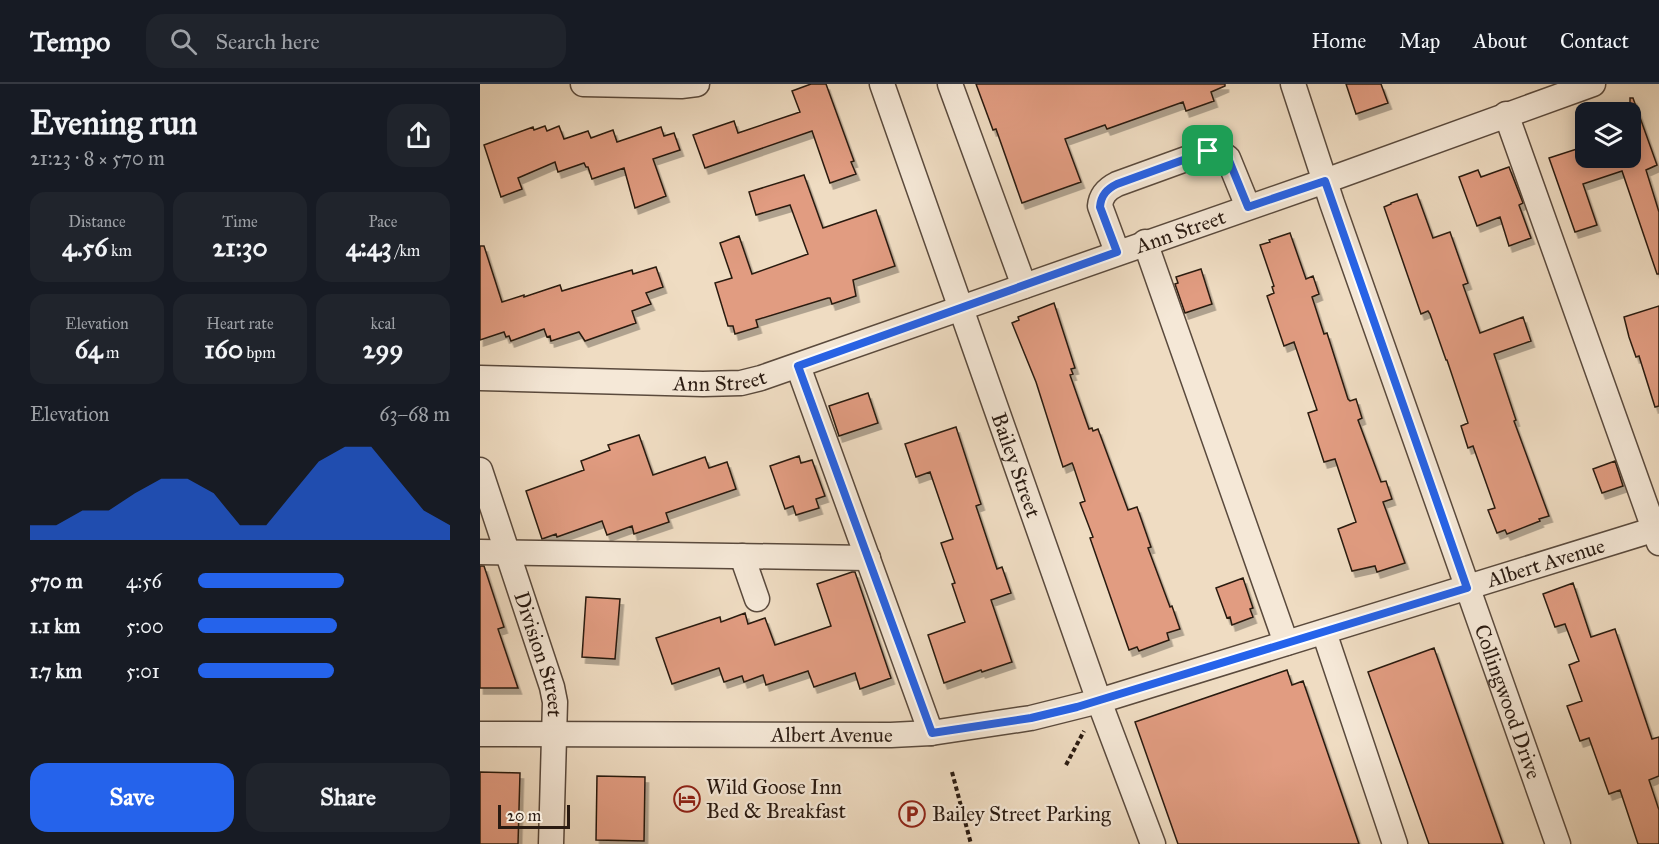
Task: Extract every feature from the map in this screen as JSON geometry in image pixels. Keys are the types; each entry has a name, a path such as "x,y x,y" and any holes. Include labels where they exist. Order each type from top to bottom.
{"street":[{"path":"583,84 681,86 697,84"},
{"name":"Bailey Street","path":"882,84 1148,843"},
{"path":"950,84 1024,286"},
{"name":"Collingwood Drive","path":"1293,84 1558,844"},
{"name":"Ann Street","path":"480,378 741,383 798,366 1145,242 1325,181 1593,84"},
{"path":"1506,114 1657,533"},
{"path":"1117,252 1100,207 1107,190 1117,184 1208,151 1220,152 1228,158 1248,207"},
{"path":"1145,242 1286,643"},
{"path":"798,366 932,733"},
{"name":"Division Street","path":"480,470 555,702 551,844"},
{"name":"Albert Avenue","path":"480,734 861,736 932,733 1031,718 1099,701 1467,588 1657,533"},
{"path":"480,552 868,558"},
{"path":"742,556 757,599"},
{"path":"1324,632 1395,844"}],"path":[{"path":"1066,765 1084,730"},
{"path":"952,772 971,844"}],"building":[{"path":"811,84 826,84 854,161 851,162 856,174 830,183 812,131 705,168 693,135 734,121 738,133 800,112 792,91"},
{"path":"976,84 1225,84 1225,86 1211,92 1214,101 1186,111 1183,102 1107,129 1105,125 1065,139 1081,182 1022,203 996,129 993,130"},
{"path":"1346,84 1381,84 1388,103 1356,114"},
{"path":"1641,120 1657,165 1646,170 1659,212 1659,274 1657,274 1622,171 1583,184 1597,225 1575,232 1549,158 1575,150 1575,168 1641,168"},
{"path":"545,126 547,131 559,126 564,139 588,131 591,138 613,130 617,142 661,127 664,136 674,133 680,150 653,159 666,196 635,208 624,168 592,179 584,163 558,172 555,162 518,178 522,189 501,197 484,145 533,127 534,130"},
{"path":"1509,167 1523,203 1519,205 1531,238 1509,246 1500,217 1477,226 1459,177 1478,170 1481,177"},
{"path":"804,175 823,228 876,210 895,266 853,280 856,296 832,304 828,298 756,320 758,327 735,334 733,326 728,326 715,283 732,278 720,243 739,236 752,274 808,254 790,205 756,215 749,192"},
{"path":"1417,194 1433,238 1450,232 1468,283 1463,285 1480,333 1523,317 1531,341 1494,354 1516,420 1514,421 1549,516 1507,534 1505,530 1497,533 1488,510 1495,508 1473,446 1468,448 1461,426 1468,423 1447,360 1430,314 1428,311 1421,314 1384,207"},
{"path":"1290,233 1306,279 1313,276 1319,294 1312,297 1324,334 1327,333 1348,399 1350,401 1356,399 1362,418 1358,420 1381,482 1386,481 1392,499 1383,502 1405,563 1377,572 1375,566 1352,571 1338,529 1356,522 1335,459 1324,462 1308,413 1317,410 1294,342 1284,346 1267,296 1274,293 1272,287 1274,286 1260,245"},
{"path":"480,246 484,246 502,302 560,285 562,291 632,270 633,274 656,267 663,287 646,293 651,304 632,311 636,323 585,341 579,332 551,341 544,329 511,341 504,332 480,340"},
{"path":"1201,269 1212,304 1185,313 1175,284 1178,283 1176,277"},
{"path":"1054,303 1075,368 1071,369 1073,374 1070,375 1089,429 1092,428 1093,431 1098,429 1128,510 1137,507 1151,547 1148,548 1180,629 1167,633 1169,640 1139,651 1137,647 1129,650 1090,538 1093,537 1080,503 1085,501 1073,465 1072,463 1063,467 1036,382 1012,323 1019,320 1018,317"},
{"path":"1659,306 1659,406 1655,407 1624,317"},
{"path":"868,393 878,423 839,436 829,406"},
{"path":"956,427 981,504 976,506 997,569 1002,567 1011,593 991,600 1012,662 944,683 928,635 965,622 941,543 953,539 930,472 916,477 905,444"},
{"path":"639,435 653,475 705,457 709,468 727,462 736,489 666,513 669,522 634,534 632,526 607,535 602,521 557,537 556,534 542,539 526,491 584,470 581,461 610,450 608,445"},
{"path":"799,456 801,463 812,460 825,496 816,499 819,508 796,515 793,506 785,509 770,466"},
{"path":"1615,461 1623,486 1602,493 1593,469"},
{"path":"480,566 484,566 504,627 498,629 518,688 480,688"},
{"path":"855,572 891,678 860,689 855,673 814,687 808,671 766,685 763,675 744,682 742,676 724,682 719,668 672,684 656,638 720,617 721,622 745,613 748,624 765,618 775,645 831,626 817,584"},
{"path":"1243,578 1253,608 1250,609 1253,617 1232,625 1230,617 1227,618 1216,588"},
{"path":"1573,583 1591,637 1615,629 1652,739 1659,737 1659,776 1649,780 1659,810 1659,844 1638,844 1620,790 1609,794 1589,738 1580,741 1567,706 1582,701 1569,665 1579,661 1565,624 1555,627 1543,594"},
{"path":"586,597 620,599 615,659 582,657"},
{"path":"1434,648 1503,844 1429,844 1368,672"},
{"path":"1287,670 1292,685 1303,681 1359,844 1178,844 1135,722"},
{"path":"480,772 520,773 518,844 480,844"},
{"path":"597,776 645,777 644,841 596,840"}],"place":[{"name":"Wild Goose Inn Bed & Breakfast","path":"687,799"},
{"name":"Bailey Street Parking","path":"912,814"}],"route":[{"path":"1208,151 1220,152 1233,165 1248,207 1325,181 1467,588 1077,707 1031,718 932,733 798,366 1117,252 1100,207 1107,190 1117,184 1208,151"}]}
